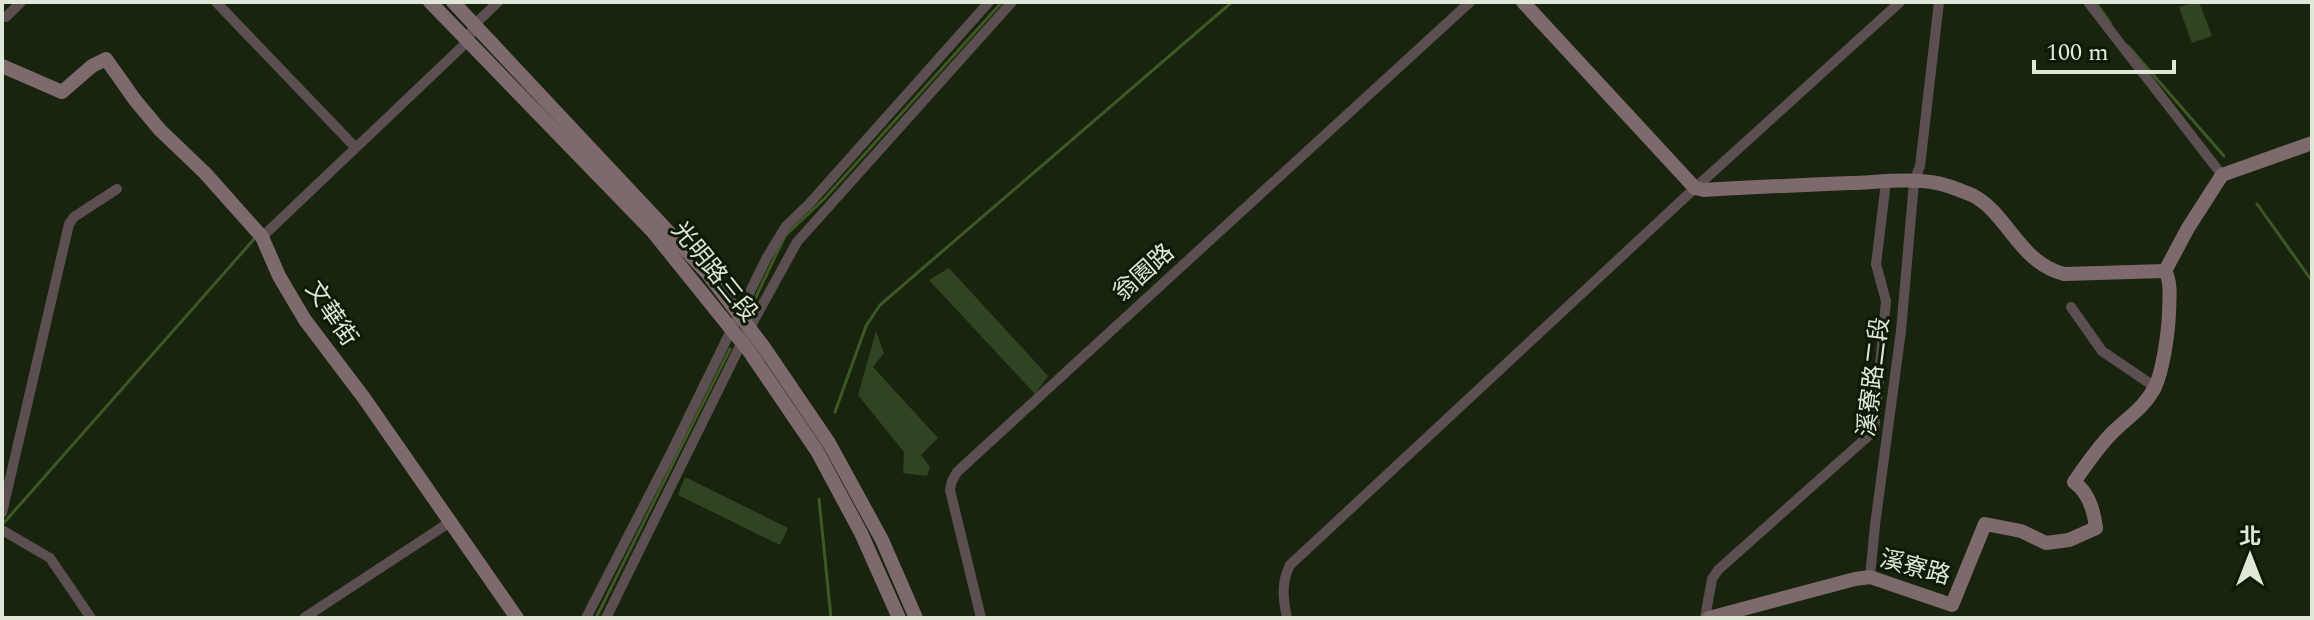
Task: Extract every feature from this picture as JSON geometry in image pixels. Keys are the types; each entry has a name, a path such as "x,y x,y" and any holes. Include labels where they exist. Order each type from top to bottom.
{"street":[{"path":"6,17 21,2"},
{"path":"216,2 353,144"},
{"name":"光明路三段","path":"430,2 653,232 742,342 817,451 861,533 899,618"},
{"name":"光明路三段","path":"453,2 708,274 750,328 829,443 882,540 916,618"},
{"path":"260,235 353,144 467,42 474,25 498,2"},
{"path":"586,618 767,257 786,226 989,2"},
{"path":"606,618 742,342 797,242 1012,2"},
{"name":"翁園路","path":"981,618 950,490 957,472 1470,2"},
{"path":"1523,2 1695,188 1938,183 1974,196 2043,266 2064,274 2165,271 2222,175 2312,143"},
{"path":"1287,618 1283,588 1290,565 1900,2"},
{"name":"溪寮路二段","path":"1870,577 1901,331 1914,182 1920,166 1939,2"},
{"path":"2092,4 2222,175"},
{"name":"文華街","path":"2,66 62,92 92,66 106,59 160,130 205,173 260,235 305,320 364,398 517,618"},
{"name":"溪寮路","path":"1886,182 1876,264 1886,301 1874,431 1718,570 1712,579 1707,618 1870,577 1952,605 1985,524 2021,531 2046,543 2069,540 2096,528 2083,488 2074,482 2099,448 2138,410 2155,387 2169,320 2168,278 2165,271"},
{"path":"2,513 69,224 74,217 117,189"},
{"path":"2071,307 2102,351 2155,387"},
{"path":"304,618 450,522"},
{"path":"2,530 50,558 91,618"}],"green space":[{"path":"2199,2 2212,36 2192,43 2179,7"},
{"path":"949,268 1048,376 1035,394 929,280"},
{"path":"876,331 884,353 873,367 938,438 921,455 930,467 927,476 903,473 904,452 858,395"},
{"path":"685,477 788,528 780,545 678,495"}],"waterway":[{"path":"754,301 785,236 825,198 1002,2"},
{"path":"835,412 866,326 880,305 1232,2"},
{"path":"2097,4 2111,24"},
{"path":"2128,46 2224,156"},
{"path":"2257,204 2312,281"},
{"path":"2,525 255,238"},
{"path":"596,618 730,349"},
{"path":"819,499 831,618"}]}
